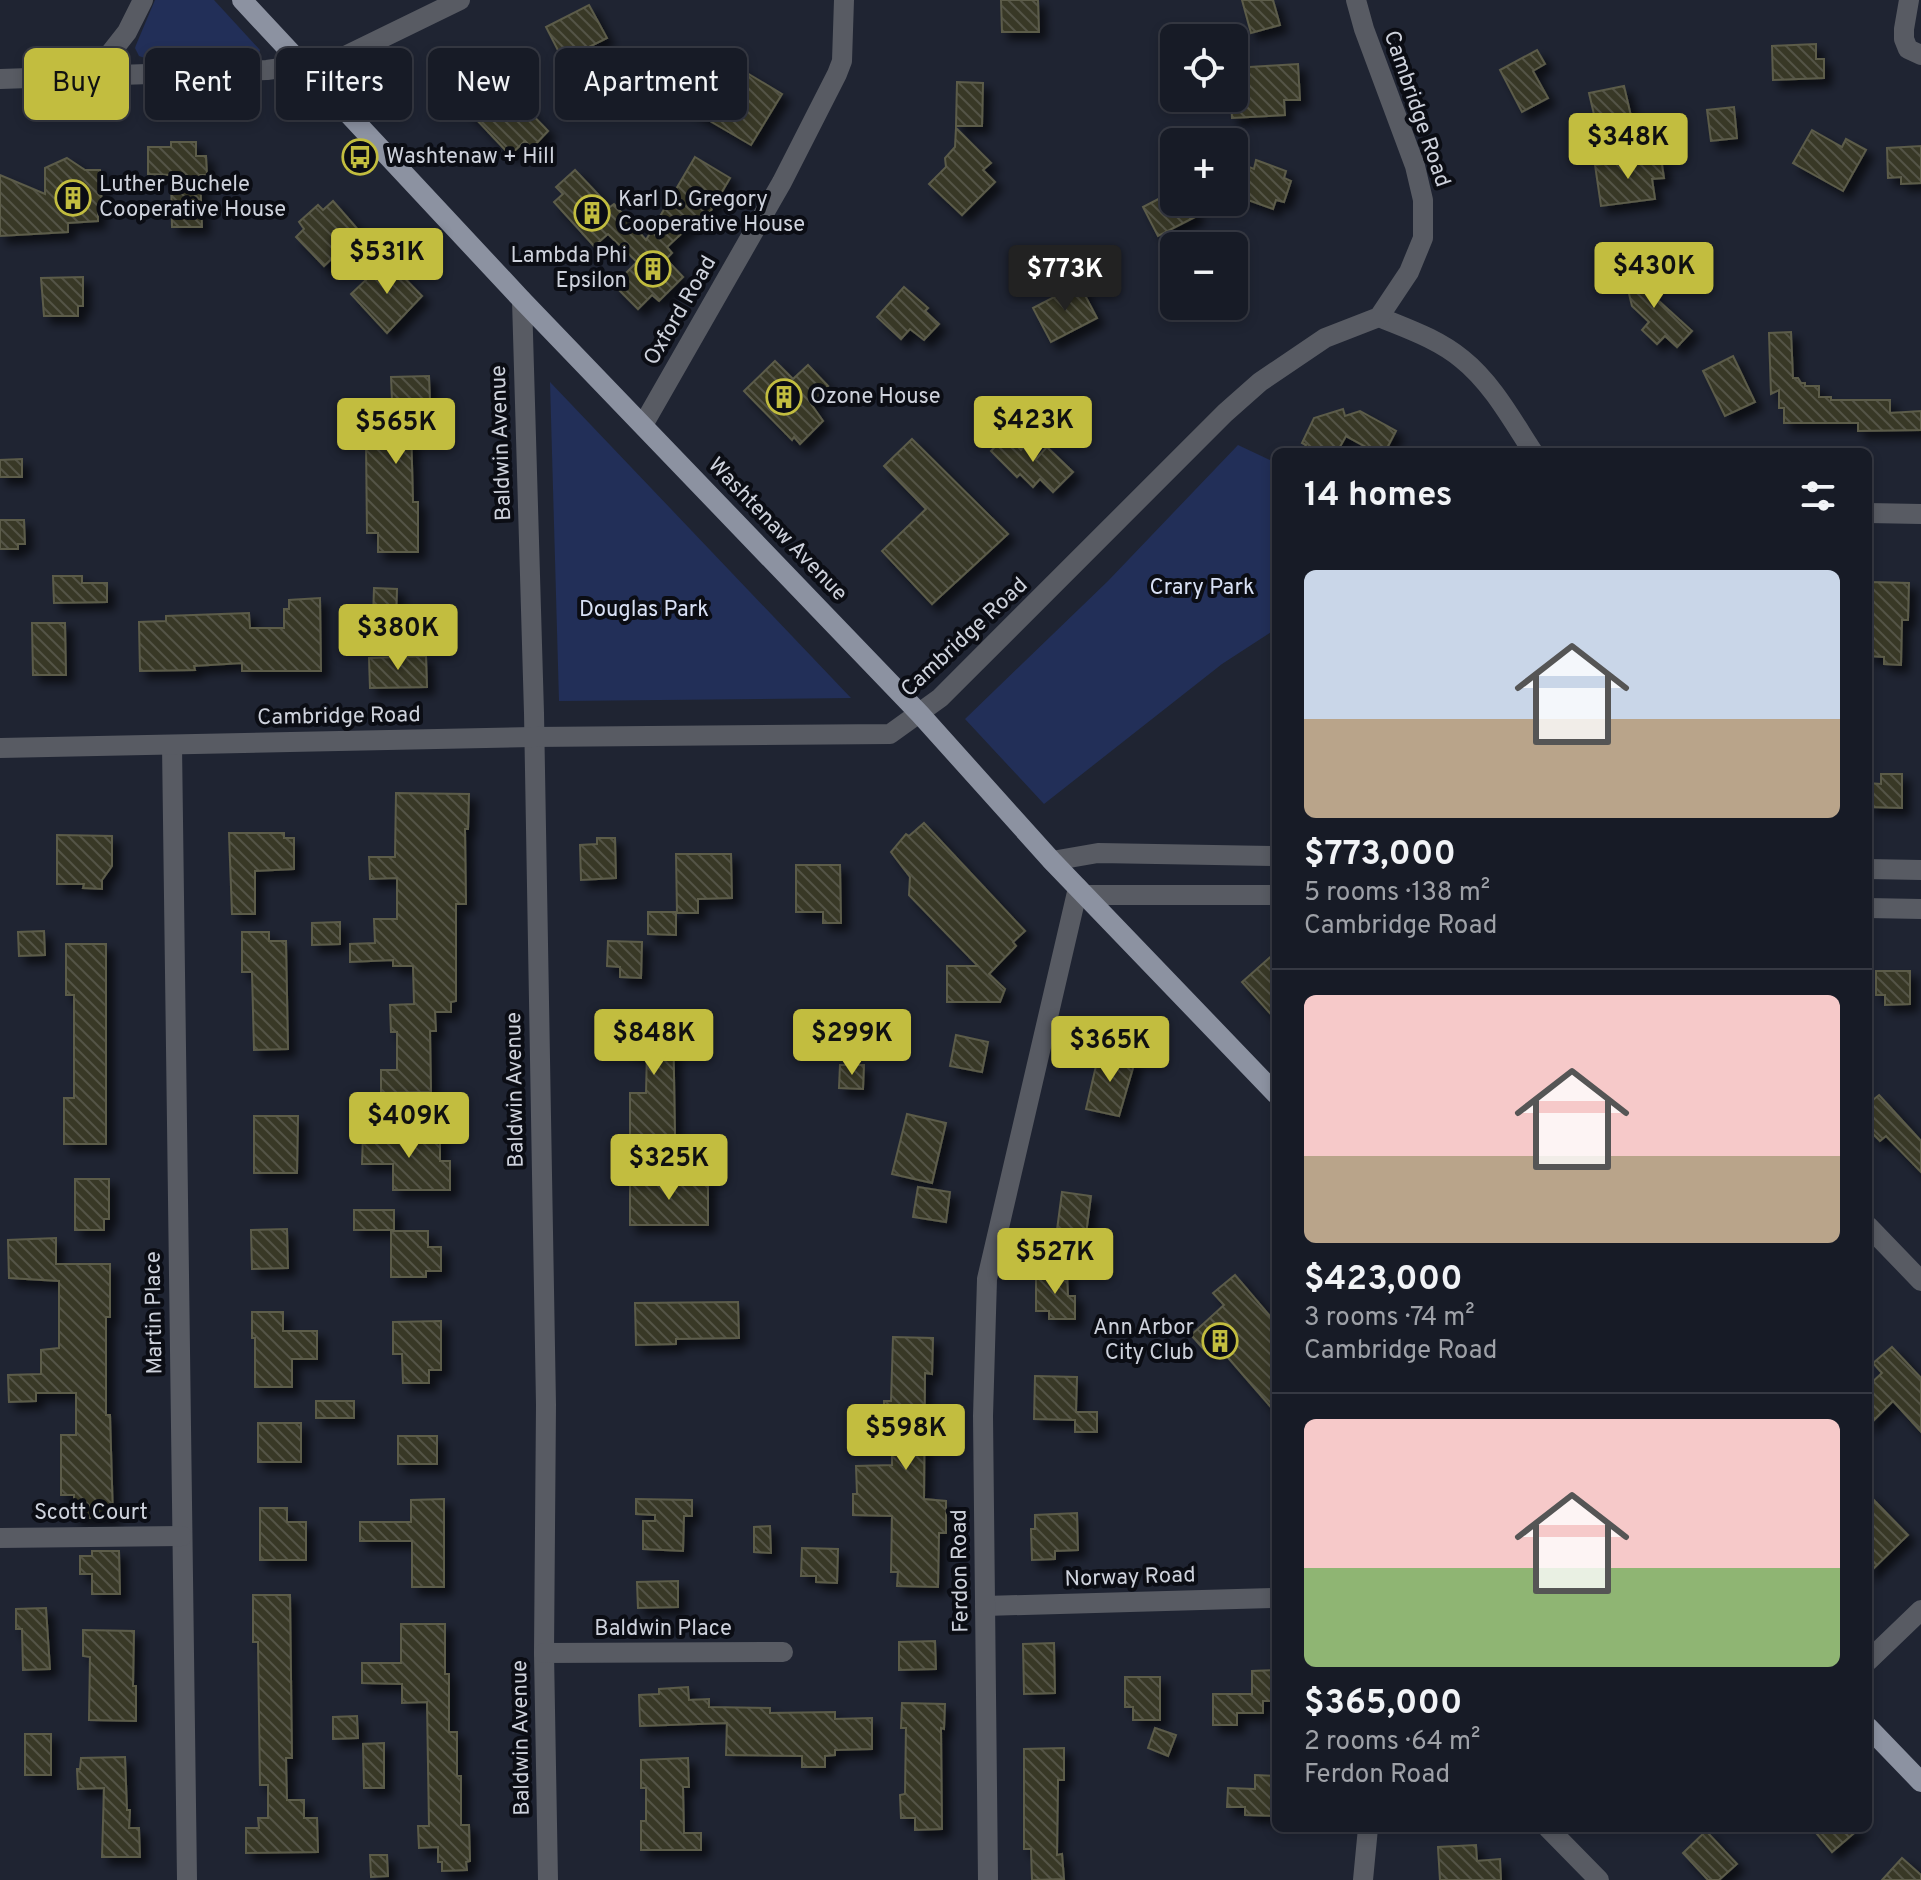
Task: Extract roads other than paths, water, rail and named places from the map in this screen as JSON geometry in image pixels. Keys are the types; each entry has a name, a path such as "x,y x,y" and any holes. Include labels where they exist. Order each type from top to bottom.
{"main road":[{"name":"Washtenaw Avenue","path":"242,0 286,48"},
{"name":"Washtenaw Avenue","path":"354,120 920,714 1052,861 1272,1090"},
{"path":"1872,1731 1921,1782"}],"street":[{"path":"114,48 127,32 143,0"},
{"path":"362,48 460,0"},
{"name":"Oxford Road","path":"643,425 782,182 837,74 842,61 844,0"},
{"name":"Cambridge Road","path":"0,748 533,737 890,734 940,698 1225,413 1260,382 1325,338 1379,317 1409,272 1423,238 1423,200 1415,166 1356,0"},
{"path":"1909,0 1904,39 1908,49 1919,55"},
{"path":"129,73 276,69"},
{"path":"0,79 24,78"},
{"name":"Baldwin Avenue","path":"522,300 546,1405 544,1653 548,1880"},
{"path":"1379,317 1442,345 1463,360 1497,397 1530,448"},
{"path":"1872,513 1921,514"},
{"name":"Martin Place","path":"172,745 187,1880"},
{"path":"1052,861 1098,853 1272,856"},
{"path":"1872,869 1921,870"},
{"path":"1081,891 1272,895"},
{"name":"Ferdon Road","path":"988,1880 983,1416 987,1279 1081,891"},
{"path":"1872,908 1921,909"},
{"path":"1872,1230 1921,1281"},
{"name":"Scott Court","path":"0,1538 182,1536"},
{"name":"Norway Road","path":"985,1606 1272,1598"},
{"path":"1872,1657 1921,1610"},
{"name":"Baldwin Place","path":"544,1653 783,1652"},
{"path":"1363,1880 1368,1832"},
{"path":"1552,1832 1599,1880"}],"place":[{"name":"Washtenaw + Hill","path":"360,157"},
{"name":"Luther Buchele Cooperative House","path":"73,198"},
{"name":"Karl D. Gregory Cooperative House","path":"592,213"},
{"name":"Lambda Phi Epsilon","path":"653,269"},
{"name":"Ozone House","path":"784,397"},
{"name":"Ann Arbor City Club","path":"1220,1341"}],"park label":[{"name":"Crary Park","path":"1202,588"},
{"name":"Douglas Park","path":"644,610"}]}
